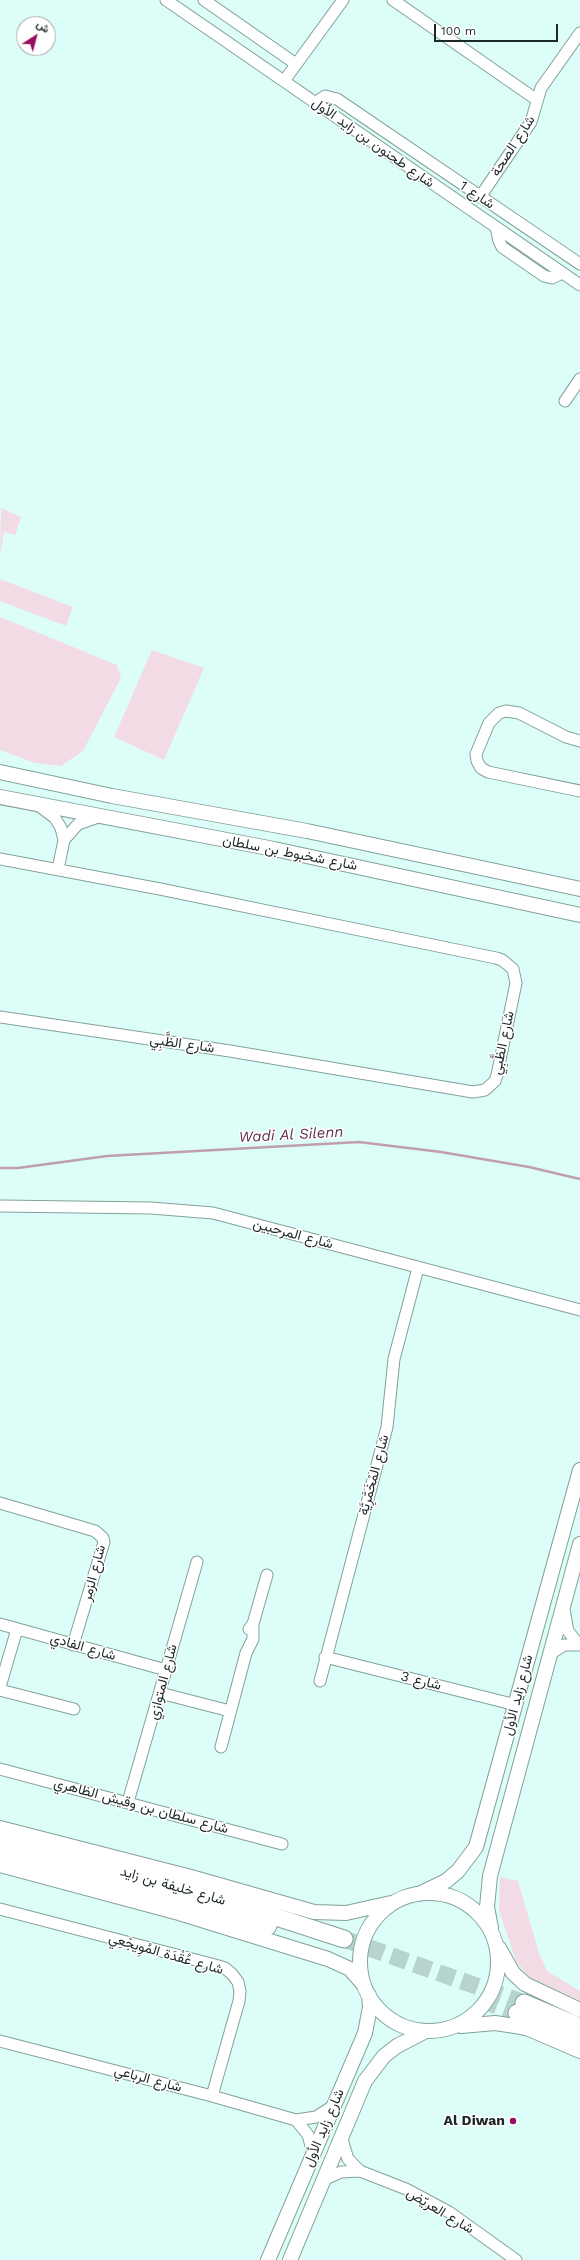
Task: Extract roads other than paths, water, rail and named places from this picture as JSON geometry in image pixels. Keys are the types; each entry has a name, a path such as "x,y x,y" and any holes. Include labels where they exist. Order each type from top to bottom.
{"highway":[{"name":"شارع خليفة بن زايد","path":"0,1839 236,1904 342,1944 0,1853"},
{"path":"580,2027 520,2008 580,2039"}],"main road":[{"name":"شارع شخبوط بن سلطان","path":"0,772 112,796 300,830 580,889"},
{"name":"شارع شخبوط بن سلطان","path":"0,797 98,817 274,849 544,906 580,915"},
{"path":"544,906 580,905"},
{"path":"544,906 580,922"},
{"name":"شارع زايد الأول","path":"419,1894 446,1881 463,1865 476,1847 580,1470"},
{"name":"شارع زايد الأول","path":"494,1938 487,1907 490,1876 580,1544"},
{"path":"0,1828 191,1877 314,1912 346,1913 395,1902 419,1894 437,1894 462,1902 477,1912 494,1938 508,1966 525,1984 580,2010"},
{"path":"0,1865 179,1913 328,1959 350,1970 359,1978 376,2006 392,2020 412,2029 438,2031 455,2026 485,2023 515,2026 529,2029 580,2051"},
{"path":"367,1991 360,1962 364,1940 375,1920 395,1902"},
{"path":"455,2026 475,2014 490,1995 498,1973 498,1957 494,1938"},
{"name":"شارع زايد الأول","path":"268,2260 365,2033 370,2007 367,1991"},
{"name":"شارع زايد الأول","path":"290,2260 357,2097 373,2068 397,2046 426,2031"}],"street":[{"name":"شارع طحنون بن زايد الأول","path":"166,0 580,285"},
{"path":"204,0 296,64"},
{"path":"284,81 343,0"},
{"path":"393,0 537,100"},
{"name":"شارع الصحة","path":"480,197 531,122 541,88 580,33"},
{"name":"شارع 1","path":"315,103 325,96 337,98 580,264"},
{"path":"565,401 580,379"},
{"path":"580,742 566,738 519,713 506,711 499,713 489,723 476,754 477,761 481,768 488,772 580,791"},
{"path":"38,805 55,818 61,828 64,840 58,869"},
{"path":"64,840 78,824 98,817"},
{"name":"شارع الظَّبِي","path":"0,859 58,869 502,960 513,969 516,983 495,1081 485,1090 473,1092 230,1051 0,1017"},
{"name":"شارع المرحبين","path":"0,1206 199,1211 256,1224 580,1310"},
{"name":"شارع المْخَمَّرِيَّة","path":"320,1680 387,1427 394,1359 418,1268"},
{"name":"شارع الزمر","path":"0,1503 95,1531 103,1538 104,1542 73,1645"},
{"name":"شارع المتوازي","path":"128,1802 197,1562"},
{"path":"221,1747 246,1653 246,1638 253,1624 267,1575"},
{"path":"564,1604 565,1622 572,1638 579,1645"},
{"name":"شارع الفادي","path":"0,1624 166,1670"},
{"path":"0,1687 17,1629"},
{"path":"550,1654 564,1645 579,1645"},
{"name":"شارع 3","path":"325,1657 516,1705"},
{"path":"0,1690 74,1709"},
{"path":"160,1692 230,1711"},
{"name":"شارع سلطان بن وقيش الظاهري","path":"0,1769 282,1844"},
{"name":"شارع عُقْدَة المُوِيجْعِي","path":"0,1909 215,1965 225,1968 232,1974 238,1982 240,1991 212,2096"},
{"name":"شارع الرباعي","path":"0,2041 212,2096 296,2120 316,2118 333,2106"},
{"path":"296,2120 308,2135 313,2153"},
{"name":"شارع العريّض","path":"342,2135 348,2159 360,2171 427,2200 516,2260"},
{"name":"شارع العريّض","path":"324,2180 341,2172 360,2171"}],"waterway":[{"name":"Wadi Al Silenn","path":"0,1168 18,1168 107,1156 359,1142 441,1152 529,1167 580,1179"}],"tunnel":[{"path":"344,1939 524,2003"},
{"path":"481,2000 517,2013"}],"place":[{"name":"Al Diwan","path":"513,2121"}]}
